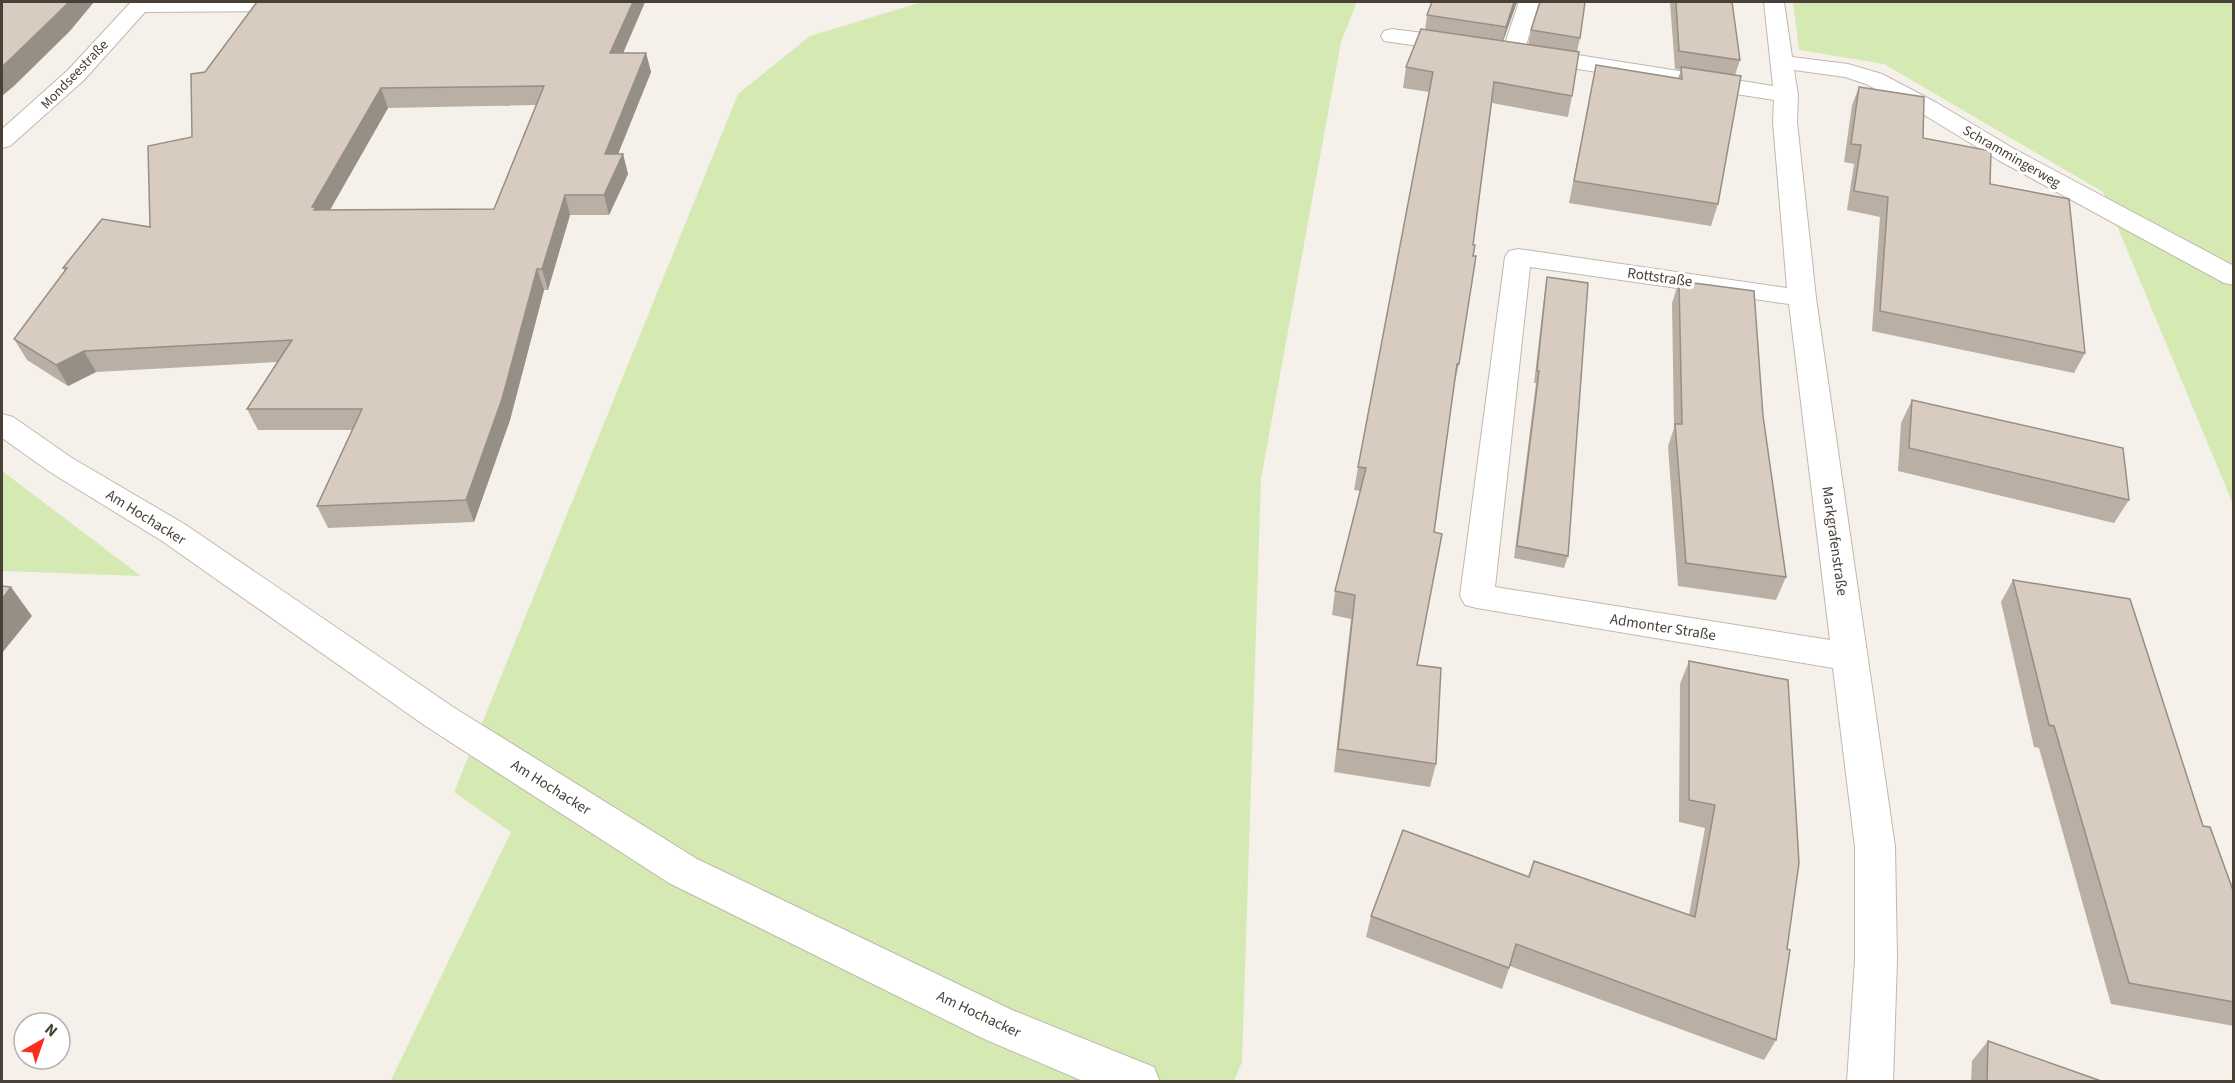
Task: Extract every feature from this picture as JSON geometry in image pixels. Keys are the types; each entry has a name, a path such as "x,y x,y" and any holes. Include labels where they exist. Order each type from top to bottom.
{"street":[{"path":"1495,50 1529,2"},
{"name":"Markgrafenstraße","path":"1774,2 1786,95 1785,122 1802,298 1875,847 1876,960 1870,1082"},
{"path":"140,4 316,4"},
{"name":"Mondseestraße","path":"2,141 72,80 140,4"},
{"path":"1392,36 1786,95"},
{"name":"Schrammingerweg","path":"1781,62 1848,71 1874,79 1929,108 2007,155 2234,276"},
{"name":"Rottstraße","path":"1477,596 1518,257 1802,298"},
{"name":"Am Hochacker","path":"2,424 61,465 174,534 440,717 683,871 997,1024 1138,1082"},
{"name":"Admonter Straße","path":"1477,596 1850,657"}],"green space":[{"path":"922,2 1357,2 1341,42 1261,479 1242,1062 1234,1081 390,1082 511,832 454,792 738,94 810,36"},
{"path":"1793,2 2233,2 2233,504 2103,192 1884,64 1799,50"},
{"path":"2,471 141,576 2,571"}],"building":[{"path":"2,2 69,2 2,67"},
{"path":"257,2 633,2 610,53 646,53 605,154 623,154 604,195 565,195 542,269 537,269 502,399 466,500 317,506 362,409 247,409 292,340 84,351 56,365 14,339 67,268 63,268 102,219 150,227 148,146 192,137 191,74 205,72","holes":["544,86 494,209 314,210 316,207 312,207 381,88"]},
{"path":"1432,2 1514,2 1506,27 1427,15"},
{"path":"1540,2 1585,2 1580,38 1531,30"},
{"path":"1676,2 1732,2 1740,60 1679,51"},
{"path":"1421,29 1579,52 1572,96 1494,82 1473,245 1475,245 1473,256 1476,256 1459,364 1457,364 1434,532 1442,534 1417,665 1441,668 1436,764 1338,749 1355,595 1335,591 1366,468 1358,467 1433,72 1406,67"},
{"path":"1596,65 1682,79 1681,67 1741,76 1718,204 1574,181"},
{"path":"1859,87 1924,97 1923,138 1991,151 1990,184 2069,199 2085,353 1880,311 1888,197 1854,191 1861,145 1851,144"},
{"path":"1547,277 1588,283 1568,556 1517,546 1539,371 1537,371"},
{"path":"1679,281 1754,291 1763,416 1786,577 1686,563 1675,424 1682,424"},
{"path":"1912,400 2123,448 2129,500 1909,448"},
{"path":"2013,580 2130,599 2203,826 2210,827 2234,893 2234,1002 2129,983 2054,726 2049,725"},
{"path":"2,586 11,587 2,599"},
{"path":"1689,661 1788,680 1799,863 1787,949 1790,950 1776,1040 1516,944 1509,968 1371,916 1403,830 1529,877 1534,861 1695,917 1715,805 1689,800"},
{"path":"1988,1041 2104,1082 1987,1082"}]}
